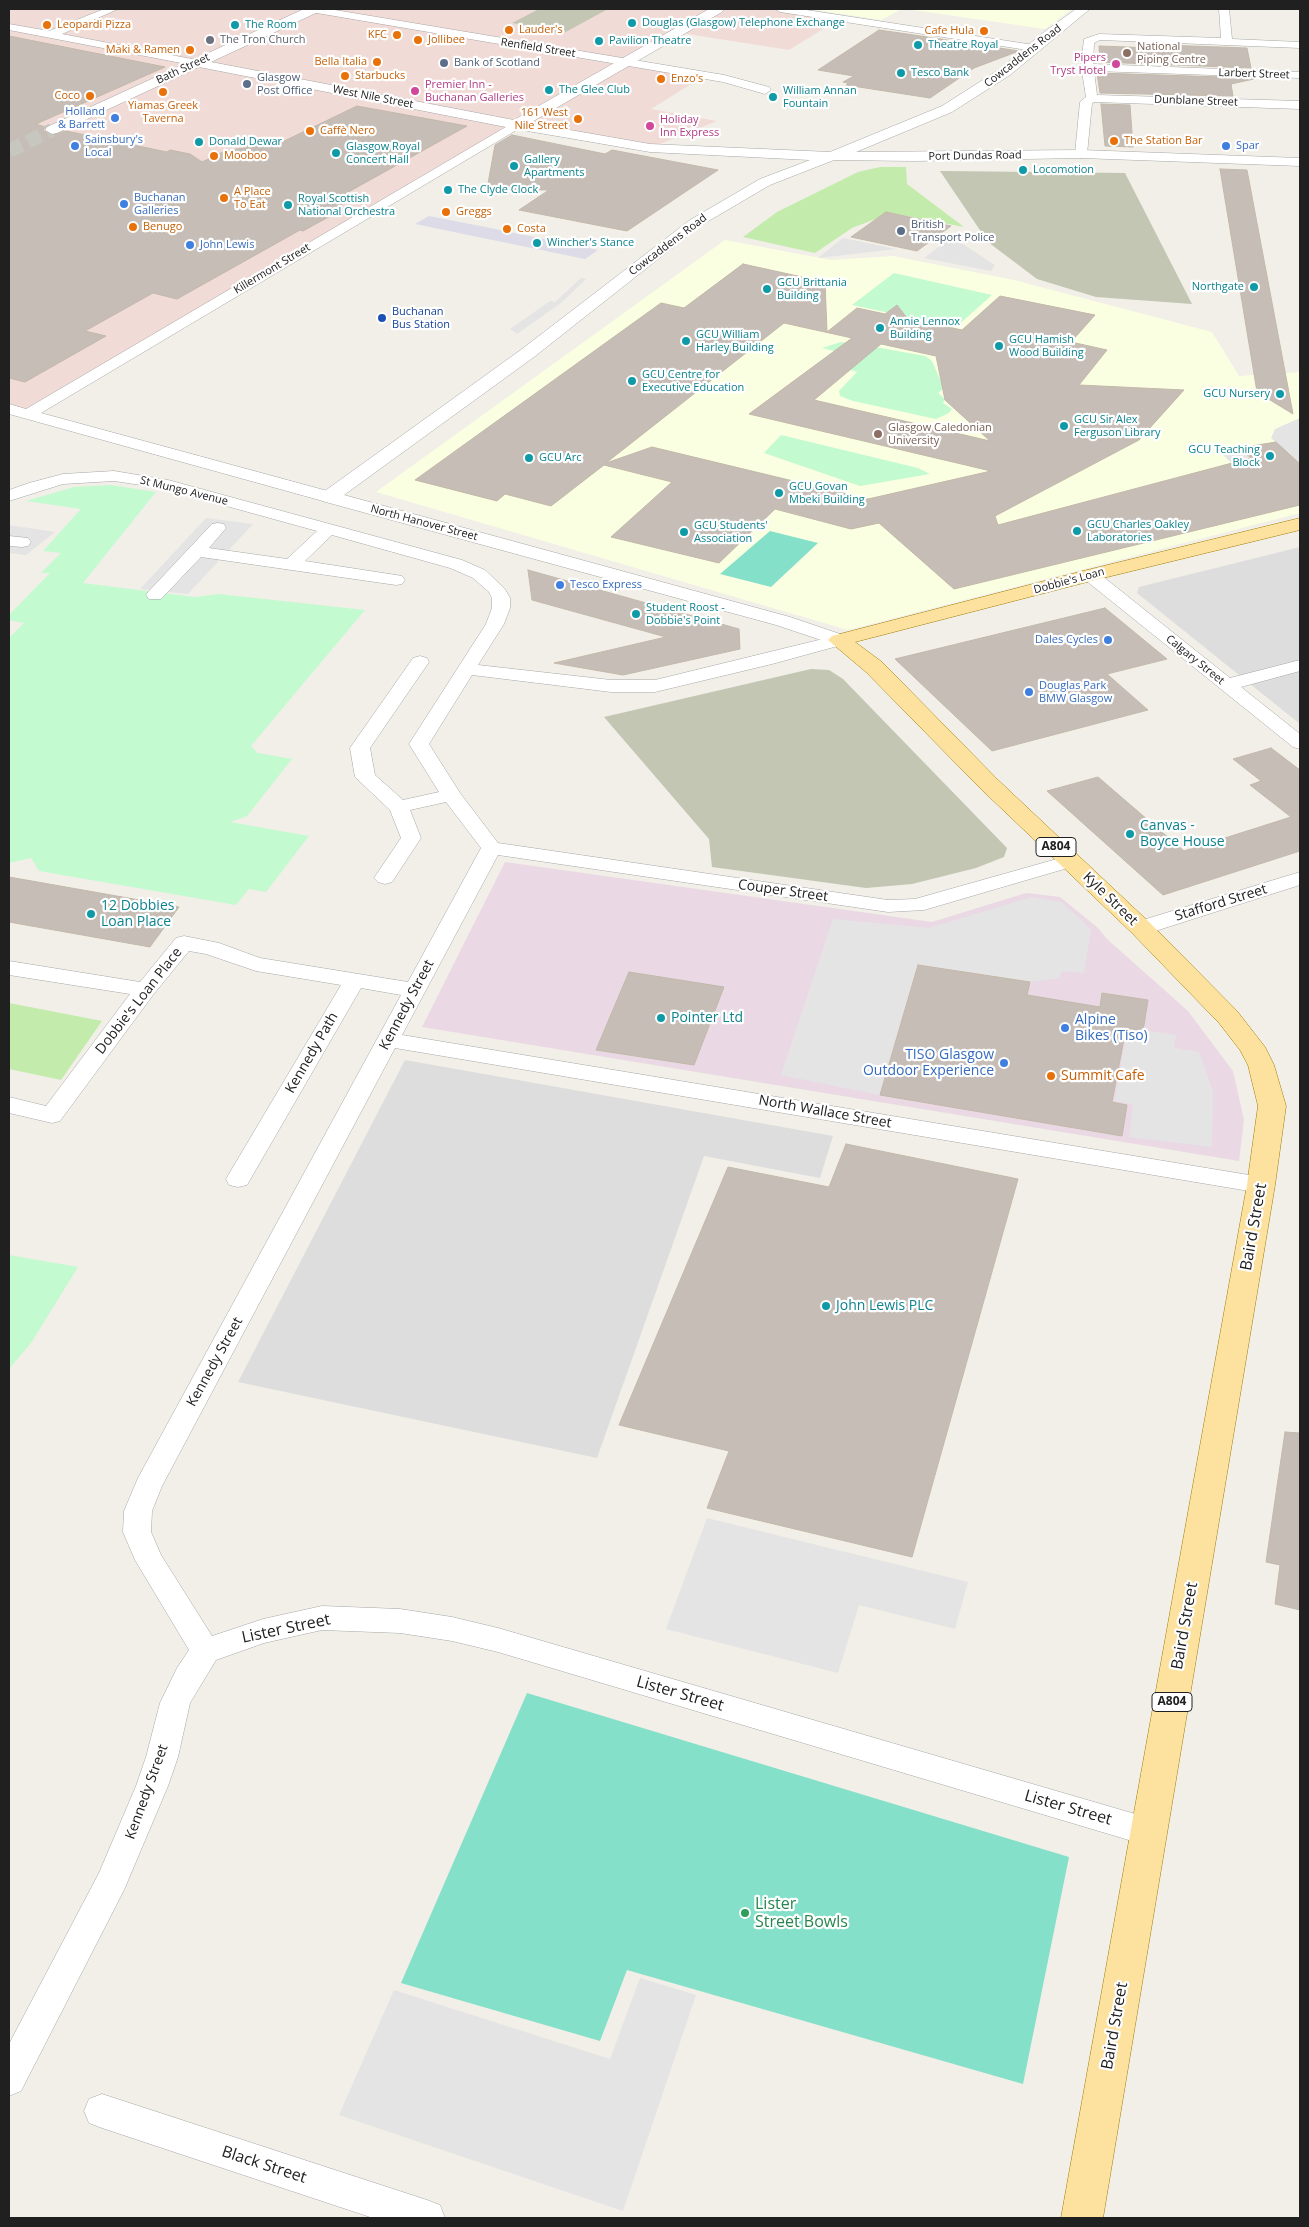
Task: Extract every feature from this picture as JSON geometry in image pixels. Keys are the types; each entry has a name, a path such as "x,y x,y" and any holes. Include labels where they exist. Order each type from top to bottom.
{"main road":[{"name":"Dobbie's Loan","path":"839,640 1090,575 1300,524"},
{"name":"Kyle Street","path":"839,640 874,667 989,784 1141,928 1228,1017 1252,1047 1260,1065"},
{"name":"Baird Street","path":"1082,2218 1261,1185 1272,1106 1260,1065"}],"street":[{"path":"49,35 113,9"},
{"name":"Renfield Street","path":"313,9 724,79 765,90"},
{"name":"Bath Street","path":"52,130 313,9"},
{"path":"516,125 718,9"},
{"path":"780,9 1034,48"},
{"name":"Cowcaddens Road","path":"330,497 528,353 695,222 765,182 899,130 947,109 992,82 1084,9"},
{"path":"1224,9 1227,41"},
{"name":"West Nile Street","path":"9,27 516,125 650,148"},
{"path":"1081,154 1086,102 1092,98 1088,67 1088,41 1099,37 1300,45"},
{"name":"Larbert Street","path":"1088,67 1300,76"},
{"name":"Dunblane Street","path":"1092,98 1300,105"},
{"name":"Killermont Street","path":"28,414 516,125"},
{"name":"Port Dundas Road","path":"650,148 829,156 913,157 1081,154 1300,162"},
{"name":"North Hanover Street","path":"9,409 783,620 839,640"},
{"name":"St Mungo Avenue","path":"9,496 35,486 63,479 114,476 132,478 162,483 456,564 479,574 496,589 501,598 499,615 466,669"},
{"path":"155,595 218,528"},
{"path":"290,566 329,529"},
{"path":"197,551 396,580"},
{"name":"Calgary Street","path":"1090,575 1300,743"},
{"path":"491,848 451,795 419,744 466,669 611,686 655,686 839,640"},
{"path":"385,878 411,838 399,808 365,777 360,748 420,662"},
{"path":"1226,685 1300,665"},
{"path":"399,808 451,795"},
{"name":"Couper Street","path":"491,848 888,906 916,905 1071,861"},
{"name":"Kennedy Street","path":"9,2079 112,1880 152,1786 162,1757 175,1704 188,1677 205,1651 178,1604 149,1560 137,1532 138,1511 148,1486 176,1431 491,848"},
{"name":"Stafford Street","path":"1141,928 1300,878"},
{"name":"Dobbie's Loan Place","path":"9,1104 52,1114 145,990 184,942 211,948 256,964 354,981"},
{"path":"9,968 145,990"},
{"path":"354,981 415,990"},
{"name":"Kennedy Path","path":"238,1179 354,981"},
{"name":"North Wallace Street","path":"388,1040 1261,1185"},
{"name":"Lister Street","path":"205,1651 263,1631 322,1618 400,1621 452,1630 517,1646 1149,1832"},
{"name":"Black Street","path":"102,2111 427,2218"}],"shaded area":[{"path":"9,9 780,9 839,19 789,50 675,32 625,62 704,76 651,109 717,121 650,148 515,125 28,414 9,409"},
{"path":"539,9 608,9 562,34 546,31 549,29 512,23"},
{"path":"810,9 902,9 881,20"},
{"path":"906,9 1072,9 1045,29"},
{"path":"940,171 1125,173 1192,304 1096,297 1037,279 988,242"},
{"path":"429,216 598,250 585,259 415,224"},
{"path":"952,237 995,265 991,271 924,258"},
{"path":"843,238 896,249 818,258"},
{"name":"Glasgow Caledonian University","path":"725,240 831,260 893,256 1014,280 1212,332 1239,376 1300,372 1300,513 848,630 376,492"},
{"path":"581,278 586,279 561,303 517,334 510,329 550,301 555,302"},
{"path":"1300,418 1300,464 1271,438 1275,429"},
{"path":"1239,448 1283,488 1255,486 1218,450"},
{"path":"206,518 253,524 188,594 140,589"},
{"path":"9,525 55,532 26,555 9,553"},
{"path":"1300,547 1300,724 1137,593 1139,587"},
{"path":"811,669 829,670 843,679 1007,848 1004,857 976,868 912,884 866,888 712,867 709,839 604,717"},
{"path":"505,862 932,922 1026,893 1060,897 1098,928 1107,939 1188,1011 1233,1071 1244,1120 1239,1161 422,1027"},
{"path":"1032,897 1061,902 1091,929 1084,973 1061,971 1060,978 1030,982 918,965 880,1095 781,1075 833,919 929,928"},
{"path":"1127,1030 1144,1033 1145,1030 1176,1035 1174,1048 1199,1052 1213,1091 1212,1147 1129,1137 1133,1104 1115,1101"},
{"path":"405,1060 833,1136 820,1178 704,1156 597,1458 238,1382"},
{"path":"707,1518 968,1582 955,1629 859,1605 838,1673 666,1629"},
{"path":"640,1978 696,1995 623,2211 339,2115 394,1990 610,2059"}],"green space":[{"path":"880,167 906,167 907,184 964,227 891,213 852,228 815,253 743,237 777,212 858,172"},
{"path":"894,273 992,295 956,327 852,305"},
{"path":"841,342 925,356 932,361 941,382 943,389 938,393 945,399 943,403 952,409 949,413 936,419 853,401 840,396 839,391 857,372 850,370 859,357 822,348"},
{"path":"781,435 918,468 930,474 860,486 764,453"},
{"path":"111,485 156,492 83,583 195,597 219,594 365,610 251,746 258,753 292,759 247,816 230,822 309,836 266,892 249,889 236,905 39,871 31,858 9,863 9,638 24,623 9,620 9,615 50,573 41,573 61,553 43,551 81,509 26,501 74,487"},
{"path":"770,531 818,543 771,587 720,574"},
{"path":"9,1003 102,1021 61,1080 9,1069"},
{"path":"9,1255 78,1267 31,1343 9,1369"},
{"name":"Lister Street Bowls","path":"527,1693 1069,1857 1023,2084 627,1970 600,2041 401,1983"}],"building":[{"path":"879,30 1019,51 974,68 930,98 846,85 848,83 843,82 854,76 818,70"},
{"path":"9,36 165,67 36,124 45,127 43,130 51,136 66,131 167,152 170,150 190,154 202,162 225,151 243,148 257,141 276,145 357,106 467,126 334,200 345,203 335,208 343,209 303,231 300,230 177,299 153,293 85,331 106,336 25,382 9,378"},
{"path":"1162,45 1247,48 1251,68 1100,62 1099,46 1153,48 1163,47"},
{"path":"1097,73 1254,79 1231,84 1233,96 1100,93"},
{"path":"1101,104 1130,105 1133,147 1105,146"},
{"path":"512,135 605,154 612,150 718,170 627,231 519,210 549,190 487,189 495,145"},
{"name":"Northgate","path":"1220,169 1247,170 1293,414 1257,392"},
{"name":"British Transport Police","path":"886,212 951,226 917,251 851,237"},
{"path":"743,264 825,282 827,332 857,308 885,314 897,305 907,318 962,330 1000,296 1095,315 1071,342 1107,350 1079,385 1184,390 1139,440 995,516 998,525 1251,458 1239,448 1276,442 1300,464 1300,505 954,589 879,523 851,529 775,509 719,563 611,537 672,482 604,465 551,506 505,494 497,501 415,480 661,303 684,308","holes":["784,323 852,338 749,414 991,471 868,499 652,447 606,463","881,344 936,356 945,400 990,441 814,400"]},
{"name":"Student Roost - Dobbie's Point","path":"528,570 739,629 740,649 623,675 554,663 666,637 532,600"},
{"name":"Douglas Park BMW Glasgow","path":"1105,608 1167,659 1107,674 1148,710 992,751 895,659"},
{"name":"Canvas - Boyce House","path":"1271,748 1300,770 1300,851 1163,895 1047,791 1098,777 1184,851 1291,817 1250,785 1261,781 1233,759"},
{"name":"12 Dobbies Loan Place","path":"9,877 179,907 150,947 9,922"},
{"name":"TISO Glasgow Outdoor Experience","path":"918,965 1030,982 1027,995 1100,1007 1102,993 1148,1000 1143,1031 1126,1028 1112,1102 1127,1105 1122,1136 880,1095"},
{"name":"Pointer Ltd","path":"629,972 724,987 694,1065 596,1050"},
{"name":"John Lewis PLC","path":"846,1144 1018,1179 912,1557 707,1508 729,1451 619,1425 728,1167 829,1187"},
{"path":"1285,1432 1300,1433 1300,1610 1275,1604 1280,1565 1266,1562"}],"tunnel":[{"path":"9,151 52,130"}],"place":[{"name":"Douglas (Glasgow) Telephone Exchange","path":"632,23"},
{"name":"Leopardi Pizza","path":"47,25"},
{"name":"The Room","path":"235,25"},
{"name":"Lauder's","path":"509,30"},
{"name":"Cafe Hula","path":"984,31"},
{"name":"KFC","path":"397,35"},
{"name":"The Tron Church","path":"210,40"},
{"name":"Jollibee","path":"418,40"},
{"name":"Pavilion Theatre","path":"599,41"},
{"name":"Theatre Royal","path":"918,45"},
{"name":"Maki & Ramen","path":"190,50"},
{"name":"National Piping Centre","path":"1127,53"},
{"name":"Bella Italia","path":"377,62"},
{"name":"Bank of Scotland","path":"444,63"},
{"name":"Pipers Tryst Hotel","path":"1116,64"},
{"name":"Tesco Bank","path":"901,73"},
{"name":"Starbucks","path":"345,76"},
{"name":"Enzo's","path":"661,79"},
{"name":"Glasgow Post Office","path":"247,84"},
{"name":"The Glee Club","path":"549,90"},
{"name":"Premier Inn - Buchanan Galleries","path":"415,91"},
{"name":"Yiamas Greek Taverna","path":"163,92"},
{"name":"Coco","path":"90,96"},
{"name":"William Annan Fountain","path":"773,97"},
{"name":"Holland & Barrett","path":"115,118"},
{"name":"161 West Nile Street","path":"578,119"},
{"name":"Holiday Inn Express","path":"650,126"},
{"name":"Caffè Nero","path":"310,131"},
{"name":"The Station Bar","path":"1114,141"},
{"name":"Donald Dewar","path":"199,142"},
{"name":"Sainsbury's Local","path":"75,146"},
{"name":"Spar","path":"1226,146"},
{"name":"Glasgow Royal Concert Hall","path":"336,153"},
{"name":"Mooboo","path":"214,156"},
{"name":"Gallery Apartments","path":"514,166"},
{"name":"Locomotion","path":"1023,170"},
{"name":"The Clyde Clock","path":"448,190"},
{"name":"A Place To Eat","path":"224,198"},
{"name":"Buchanan Galleries","path":"124,204"},
{"name":"Royal Scottish National Orchestra","path":"288,205"},
{"name":"Greggs","path":"446,212"},
{"name":"Benugo","path":"133,227"},
{"name":"Costa","path":"507,229"},
{"name":"British Transport Police","path":"901,231"},
{"name":"Wincher's Stance","path":"537,243"},
{"name":"John Lewis","path":"190,245"},
{"name":"Northgate","path":"1254,287"},
{"name":"GCU Brittania Building","path":"767,289"},
{"name":"Buchanan Bus Station","path":"382,318"},
{"name":"Annie Lennox Building","path":"880,328"},
{"name":"GCU William Harley Building","path":"686,341"},
{"name":"GCU Hamish Wood Building","path":"999,346"},
{"name":"GCU Centre for Executive Education","path":"632,381"},
{"name":"GCU Nursery","path":"1280,394"},
{"name":"GCU Sir Alex Ferguson Library","path":"1064,426"},
{"name":"Glasgow Caledonian University","path":"878,434"},
{"name":"GCU Teaching Block","path":"1270,456"},
{"name":"GCU Arc","path":"529,458"},
{"name":"GCU Govan Mbeki Building","path":"779,493"},
{"name":"GCU Charles Oakley Laboratories","path":"1077,531"},
{"name":"GCU Students' Association","path":"684,532"},
{"name":"Tesco Express","path":"560,585"},
{"name":"Student Roost - Dobbie's Point","path":"636,614"},
{"name":"Dales Cycles","path":"1108,640"},
{"name":"Douglas Park BMW Glasgow","path":"1029,692"},
{"name":"Canvas - Boyce House","path":"1130,834"},
{"name":"12 Dobbies Loan Place","path":"91,914"},
{"name":"Pointer Ltd","path":"661,1018"},
{"name":"Alpine Bikes (Tiso)","path":"1065,1028"},
{"name":"TISO Glasgow Outdoor Experience","path":"1004,1063"},
{"name":"Summit Cafe","path":"1051,1076"},
{"name":"John Lewis PLC","path":"826,1306"},
{"name":"Lister Street Bowls","path":"745,1913"}]}
